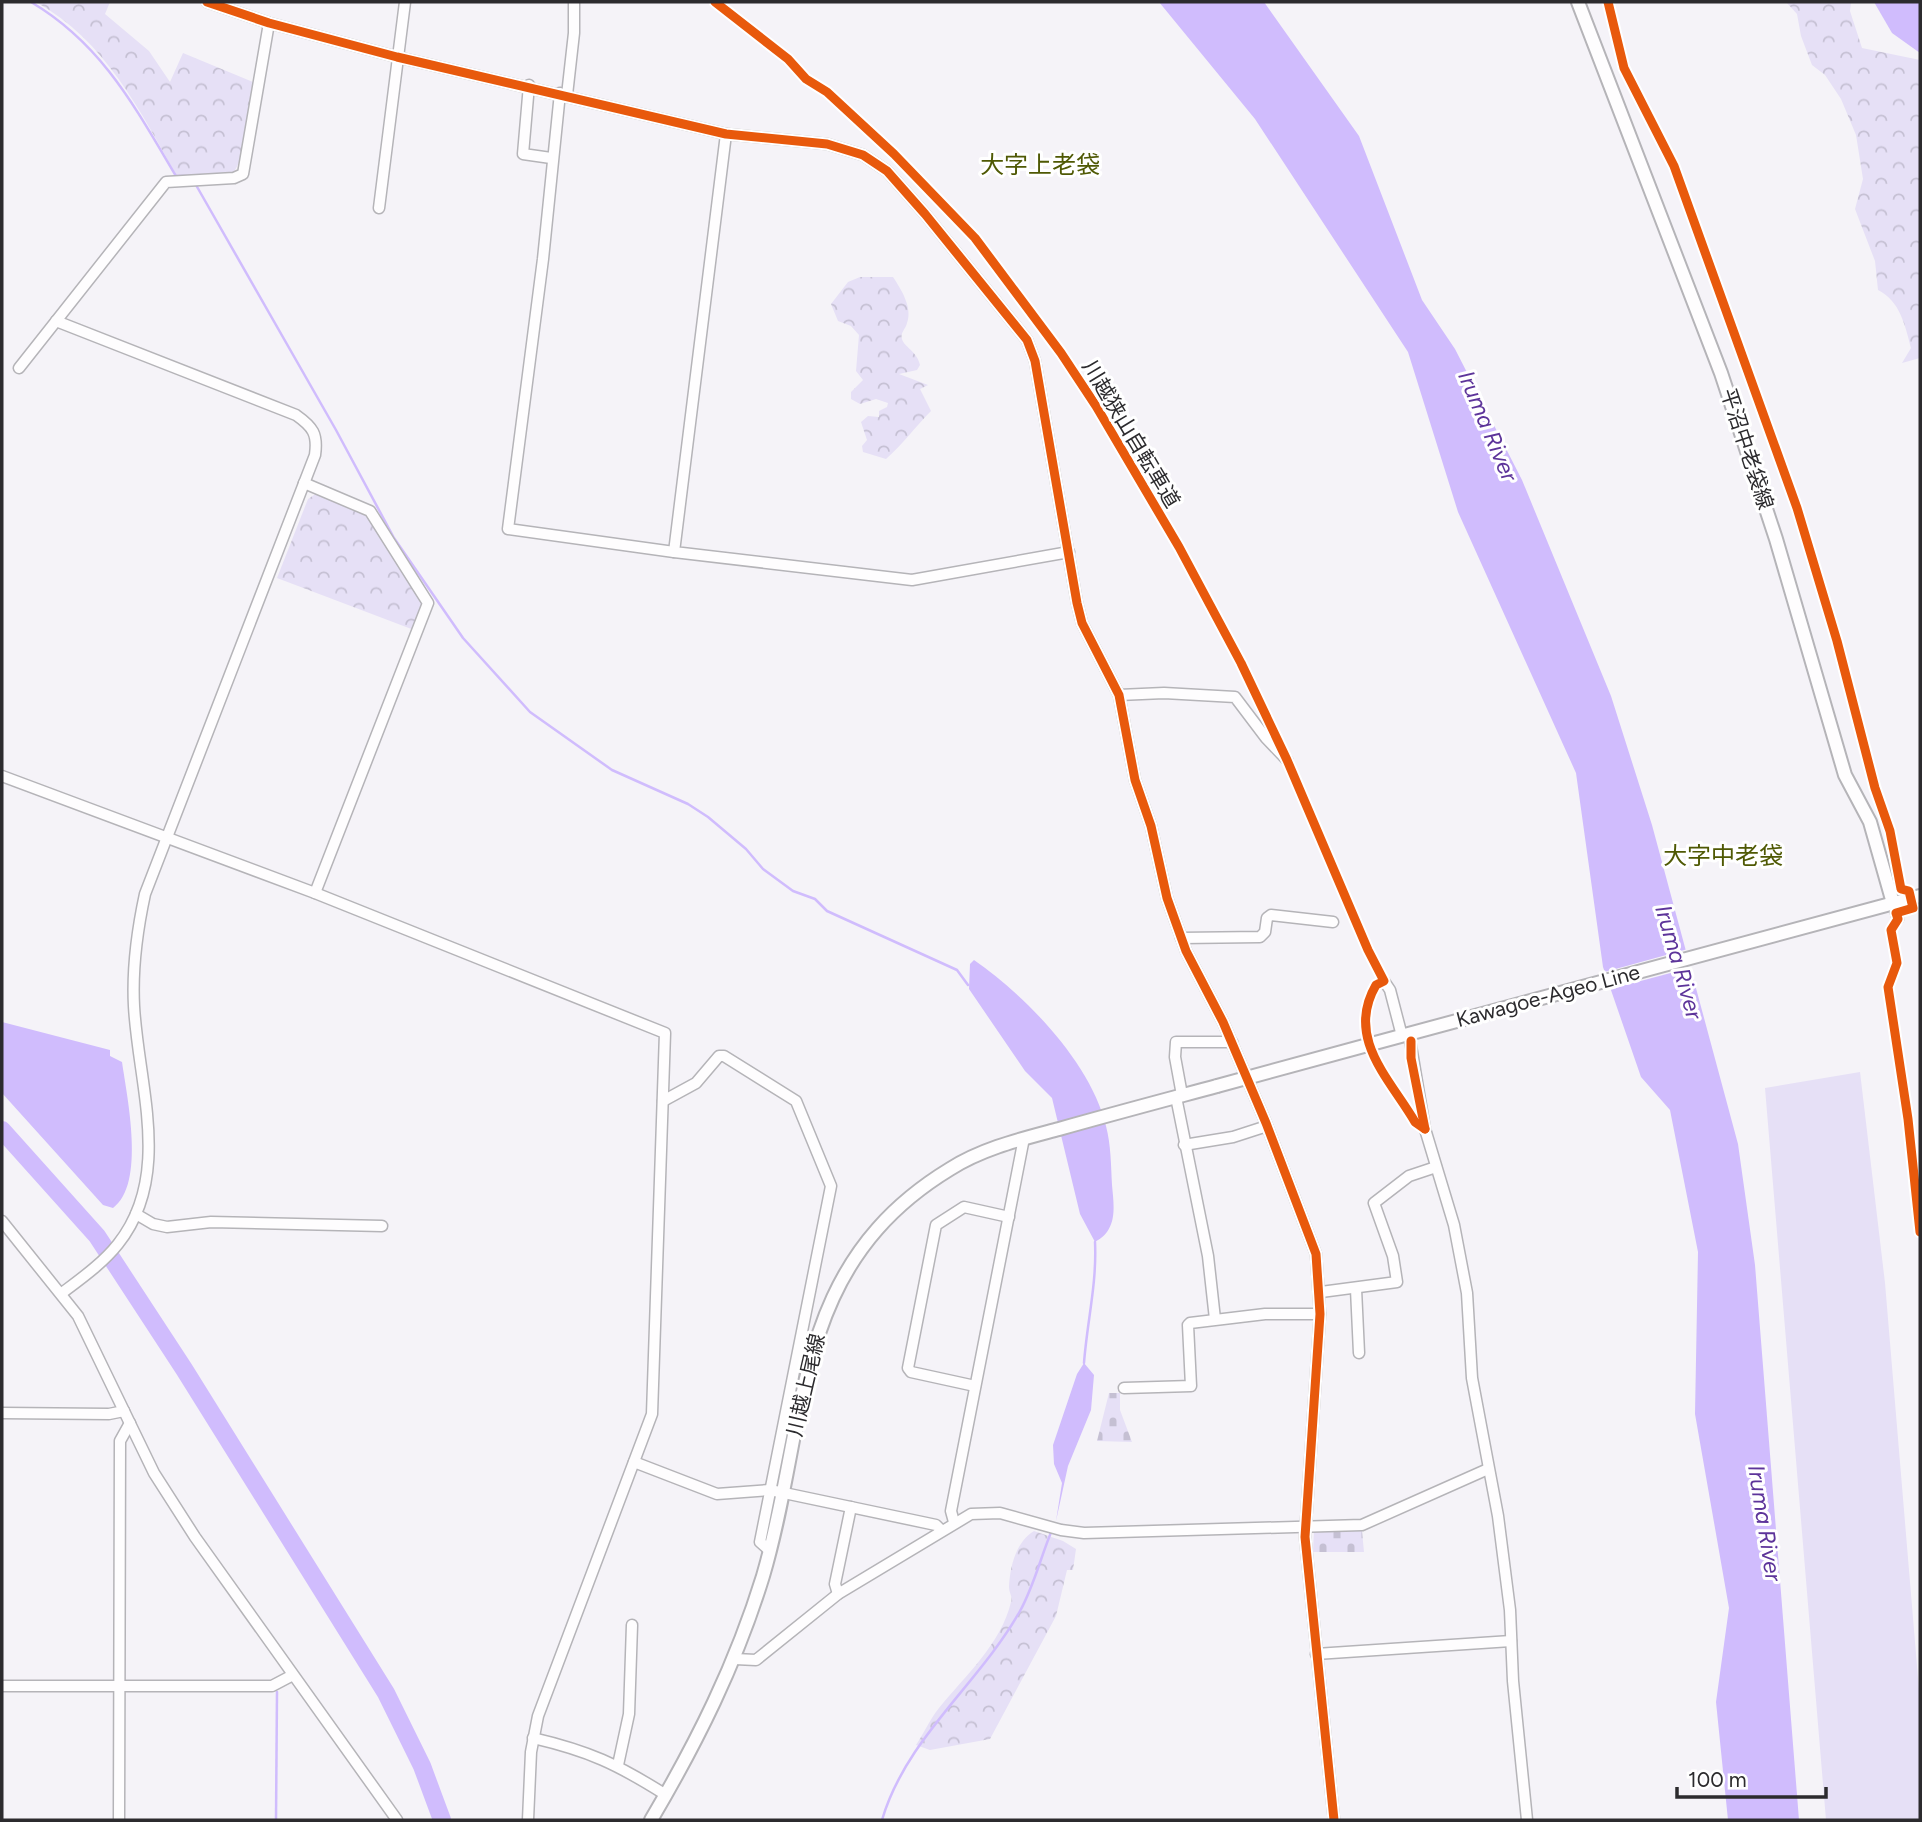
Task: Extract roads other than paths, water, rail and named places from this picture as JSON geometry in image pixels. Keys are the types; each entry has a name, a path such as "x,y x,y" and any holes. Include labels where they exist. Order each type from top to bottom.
{"main road":[{"name":"平沼中老袋線","path":"1578,2 1721,373 1776,539 1845,775 1870,822 1886,905"},
{"name":"Kawagoe-Ageo Line","path":"1410,1034 1920,896"},
{"name":"川越上尾線","path":"650,1820 703,1729 735,1659 770,1551 777,1491 814,1343 832,1296 852,1260 880,1224 926,1185 969,1159 1024,1138 1410,1034"}],"street":[{"path":"207,2 269,23 397,57 529,85 726,134 827,144 863,155 887,171 1022,333 1033,354 1082,623 1119,695 1135,780 1181,937 1232,1042 1313,1241 1321,1292 1306,1525 1316,1654 1334,1820"},
{"path":"379,208 405,2"},
{"path":"574,2 575,33 551,158 543,260 508,529 912,580 1069,552"},
{"path":"19,368 166,183 234,178 243,174 269,23"},
{"path":"529,85 523,154 551,158"},
{"path":"674,552 726,134"},
{"path":"56,321 302,419 314,429 317,438 315,455 145,894 136,942 134,1005 150,1164 136,1214 117,1246 102,1262 62,1293"},
{"path":"304,483 370,511 428,603 315,893"},
{"path":"1119,695 1164,693 1235,697 1266,738 1287,760"},
{"path":"2,776 315,893 665,1033 652,1414 545,1695 533,1738 527,1820"},
{"path":"1886,905 1898,919"},
{"path":"1181,937 1260,937 1271,915 1333,922"},
{"path":"1384,981 1410,1034 1411,1058 1436,1167 1454,1225 1467,1293 1472,1378 1498,1516 1527,1820"},
{"path":"1215,1319 1208,1256 1184,1145 1175,1057 1176,1042 1232,1042"},
{"path":"663,1101 696,1083 719,1056 724,1056 796,1101 831,1186 777,1491"},
{"path":"1184,1145 1233,1137 1267,1126"},
{"path":"954,1522 951,1511 1024,1138"},
{"path":"1321,1292 1397,1282 1393,1256 1374,1203 1409,1176 1436,1167"},
{"path":"975,1387 911,1372 908,1368 929,1259 936,1225 964,1207 1009,1217"},
{"path":"136,1214 153,1224 167,1227 211,1222 382,1226"},
{"path":"2,1221 78,1316 167,1494 291,1676 397,1820"},
{"path":"1356,1289 1359,1353"},
{"path":"1124,1388 1191,1386 1188,1325 1215,1319 1265,1314 1320,1314"},
{"path":"2,1413 109,1414 124,1411"},
{"path":"119,1820 120,1441 130,1423"},
{"path":"634,1462 717,1494 777,1491 936,1525 941,1530"},
{"path":"735,1659 757,1660 838,1594 971,1514 988,1511 1084,1533 1362,1525 1488,1469"},
{"path":"838,1594 835,1584 851,1507"},
{"path":"618,1765 629,1714 632,1625"},
{"path":"1316,1654 1511,1641"},
{"path":"2,1686 272,1686 291,1676"},
{"path":"533,1738 570,1747 618,1765 666,1795"}],"water":[{"name":"Iruma River","path":"1159,2 1264,2 1359,136 1422,300 1455,349 1522,480 1611,696 1652,825 1738,1144 1755,1265 1799,1820 1728,1820 1716,1702 1729,1608 1695,1414 1698,1252 1670,1110 1641,1077 1603,967 1576,773 1458,512 1408,352 1255,119"},
{"path":"1874,2 1920,2 1920,53 1892,33"},
{"path":"974,960 1014,992 1054,1033 1071,1055 1098,1102 1109,1141 1114,1210 1108,1231 1095,1242 1080,1214 1052,1098 1025,1071 969,989 970,964"},
{"path":"2,1022 110,1050 110,1056 122,1062 130,1117 132,1160 123,1196 113,1208 103,1205 2,1093"},
{"path":"1084,1363 1094,1375 1091,1410 1068,1466 1056,1521 1062,1483 1054,1464 1053,1445 1077,1374"}],"waterway":[{"path":"31,2 78,37 97,57 131,102 176,176 190,176"},
{"path":"196,185 336,430 394,538 463,638 530,712 612,770 688,804 708,817 746,849 763,869 793,891 815,899 827,911 957,970 968,985"},
{"path":"2,1130 97,1236 184,1369 386,1693 422,1766 442,1820"},
{"path":"1084,1363 1093,1288 1095,1242"},
{"path":"882,1820 893,1790 925,1737 985,1663 1020,1611 1052,1530"},
{"path":"276,1820 277,1692"}],"district":[{"name":"大字上老袋","path":"1040,165"},
{"name":"大字中老袋","path":"1723,856"}]}
